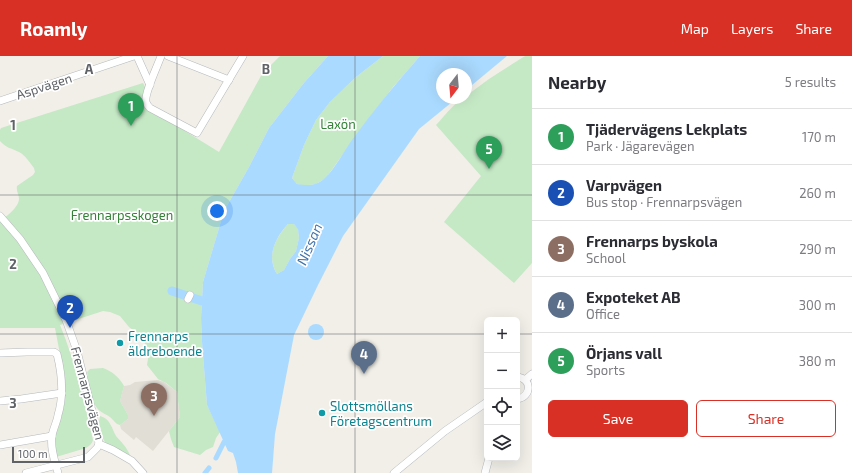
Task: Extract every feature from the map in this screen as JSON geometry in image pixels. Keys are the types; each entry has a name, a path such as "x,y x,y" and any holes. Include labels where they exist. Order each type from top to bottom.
{"street":[{"path":"135,56 150,86"},
{"name":"Aspvägen","path":"0,101 135,56"},
{"path":"161,56 150,86 146,101 147,105 197,133 243,56"},
{"path":"168,56 229,80"},
{"name":"Frennarpsvägen","path":"0,216 20,239 43,273 66,320 78,351 98,431 99,444 132,461 142,472"},
{"path":"0,353 54,352 57,354 61,373 62,393 52,436 53,451 58,473"},
{"path":"525,380 532,374"},
{"path":"520,378 525,380 528,385 528,392 524,397 520,398"},
{"path":"0,401 62,393"},
{"path":"394,473 445,431 484,404"},
{"path":"0,445 52,436"},
{"path":"26,473 88,457 99,444"},
{"path":"485,473 488,461"}],"shaded area":[{"path":"158,380 164,382 177,392 180,417 153,451 136,437 134,440 121,429 120,425 128,419 128,415 120,401 124,386 135,382"}],"green space":[{"name":"Frennarpsskogen","path":"280,56 328,56 303,84 269,128 224,211 203,282 201,318 207,405 220,432 213,447 200,455 174,447 169,431 180,417 177,392 166,383 158,379 147,365 149,353 142,337 129,327 120,316 103,311 60,325 75,367 93,440 86,448 56,457 55,439 59,421 60,354 55,328 0,328 0,221 12,212 17,205 19,197 17,186 35,172 34,168 23,155 7,147 0,141 1,128 143,83 145,87 143,103 146,107 219,152 262,74"},
{"name":"Laxön","path":"383,56 420,56 393,87 326,178 316,184 304,186 297,184 292,178 304,145 316,120 330,102 356,77"},
{"path":"525,56 532,56 532,263 514,283 444,222 481,176 436,125 456,104 472,104 472,92"},
{"path":"288,224 294,224 298,228 299,238 296,251 284,270 277,274 272,261 272,254 279,236"},
{"path":"103,368 115,375 124,386 120,401 128,415 128,419 120,425 99,410 91,396 87,372 90,369"},
{"path":"100,416 108,421 116,436 127,449 130,455 129,457 105,442 102,437 99,422"}],"water":[{"name":"Nissan","path":"328,56 383,56 356,77 330,102 316,120 304,145 292,178 297,184 308,185 319,183 328,175 368,118 420,56 507,56 472,85 472,68 436,68 436,104 450,104 419,129 343,236 294,335 275,434 272,473 238,473 233,453 228,451 207,405 201,318 203,282 224,211 269,128 303,84","holes":["288,224 294,224 298,229 299,238 296,251 284,270 277,274 272,261 272,254 276,241 283,229"]},
{"path":"316,324 322,326 324,332 322,338 316,340 310,338 308,332 310,326"}],"waterway":[{"path":"172,291 202,301"},
{"path":"216,458 224,442"},
{"path":"205,473 209,468"}],"place":[{"name":"Tjädervägens Lekplats","path":"131,126"},
{"name":"Örjans vall","path":"489,169"},
{"name":"Varpvägen","path":"70,328"},
{"name":"Frennarps äldreboende","path":"120,343"},
{"name":"Expoteket AB","path":"364,374"},
{"name":"Slottsmöllans Företagscentrum","path":"322,413"},
{"name":"Frennarps byskola","path":"154,416"}]}
